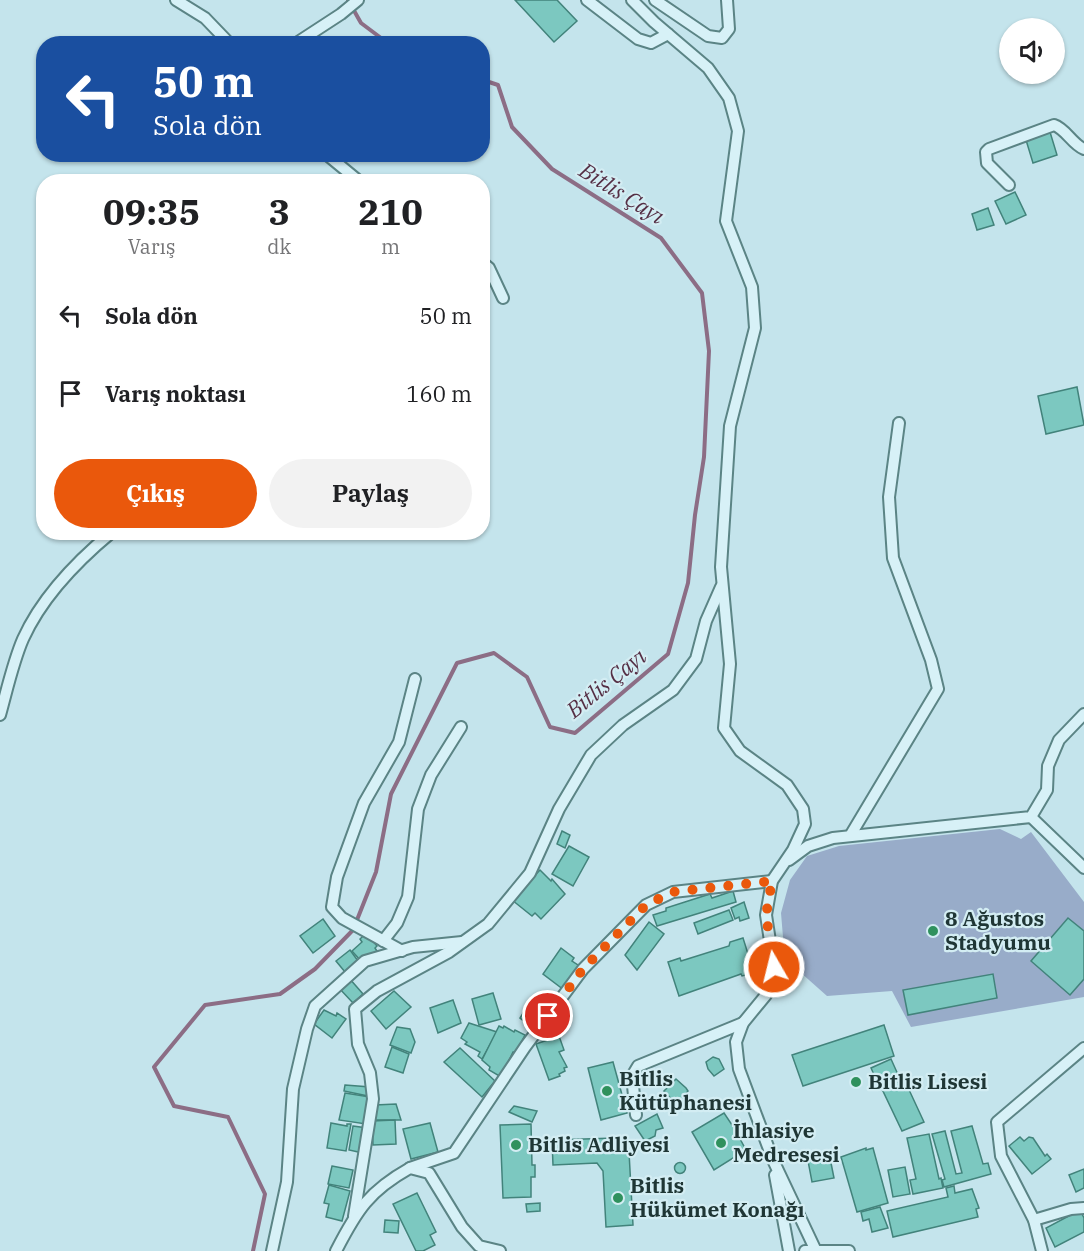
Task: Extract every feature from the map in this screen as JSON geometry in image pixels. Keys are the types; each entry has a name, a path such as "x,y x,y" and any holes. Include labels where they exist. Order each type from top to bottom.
{"street":[{"path":"176,0 205,18 222,36"},
{"path":"307,36 358,0"},
{"path":"587,0 638,39 651,43 668,34"},
{"path":"632,0 708,68 729,98 738,131 726,221 752,287 755,328 730,426 721,567 730,664 724,728 740,752 787,785 803,809 805,824 784,864 772,881 766,915 774,967 766,994 744,1023 736,1042 739,1069 773,1160 812,1250 849,1251"},
{"path":"655,0 708,36 722,38 729,29 728,0"},
{"path":"1009,185 987,163 986,152 989,150 1054,125 1058,125 1077,146 1084,149"},
{"path":"336,162 350,174"},
{"path":"490,270 503,298"},
{"path":"850,836 938,690 931,660 893,558 889,497 899,423"},
{"path":"0,715 23,639 43,604 84,555 102,540"},
{"path":"354,1216 373,1099 370,1073 358,1044 355,1009 377,991 449,952 488,924 530,873 559,809 591,755 623,725 673,690 696,658 706,621 723,584"},
{"path":"402,951 342,918 332,907 337,877 364,803 399,742 415,679"},
{"path":"1031,817 1047,790 1048,766 1059,740 1084,714"},
{"path":"383,941 397,923 408,897 418,809 431,775 461,727"},
{"path":"784,864 808,846 833,838 1031,817 1084,868"},
{"path":"336,1251 354,1216 383,1183 410,1168 454,1153 525,1047 583,969 646,905 673,892 772,881"},
{"path":"272,1251 287,1182 293,1089 307,1029 315,1006 365,961 413,947 464,941"},
{"path":"636,1115 632,1076 638,1066 744,1023"},
{"path":"1042,1251 1034,1220 1001,1156 997,1122 1084,1048"},
{"path":"773,1160 789,1251"},
{"path":"410,1168 429,1173 462,1227 479,1246 500,1251"},
{"path":"1034,1220 1084,1208"}],"shaded area":[{"name":"8 Ağustos Stadyumu","path":"1000,829 1021,839 1031,832 1084,902 1084,997 911,1027 892,991 827,996 800,972 784,949 781,913 790,880 807,856 839,846"}],"building":[{"path":"515,0 557,0 577,21 554,42"},
{"path":"1050,132 1057,155 1033,163 1026,140"},
{"path":"1015,192 1026,215 1006,224 995,201"},
{"path":"988,208 994,225 977,230 972,214"},
{"path":"1077,387 1084,425 1046,434 1038,396"},
{"path":"562,831 570,835 565,848 557,844"},
{"path":"569,846 589,857 573,886 552,874"},
{"path":"540,870 551,881 552,879 565,894 541,919 535,913 532,916 512,900"},
{"path":"733,891 736,902 657,926 653,915 666,911 666,908 710,894 712,898"},
{"path":"744,902 749,918 740,921 739,917 735,919 731,908"},
{"path":"729,910 733,920 698,934 694,923"},
{"path":"1068,918 1084,931 1084,979 1070,995 1031,961"},
{"path":"323,919 335,936 313,953 300,936"},
{"path":"649,922 664,934 637,970 625,955"},
{"path":"366,933 377,946 375,948 377,951 361,961 352,951 362,942 360,939"},
{"path":"743,938 754,973 742,976 741,974 679,996 668,962 680,958 681,961 729,946 730,942"},
{"path":"561,948 574,958 572,961 581,967 564,990 543,974"},
{"path":"350,950 358,961 345,972 336,961"},
{"path":"993,974 997,998 908,1015 903,990"},
{"path":"349,978 363,994 353,1003 339,988"},
{"path":"394,991 411,1007 386,1029 371,1011"},
{"path":"493,993 501,1019 479,1025 472,999"},
{"path":"453,1000 461,1023 438,1033 430,1008"},
{"path":"531,1007 541,1014 532,1028 520,1018 525,1010 528,1012"},
{"path":"324,1010 336,1016 337,1013 346,1019 332,1038 314,1024"},
{"path":"469,1023 497,1032 482,1059 478,1056 480,1052 465,1044 467,1042 461,1038"},
{"path":"884,1025 894,1056 803,1086 792,1055"},
{"path":"499,1026 525,1035 516,1052 513,1052 501,1077 489,1070 490,1067 482,1060"},
{"path":"397,1027 410,1029 415,1042 411,1053 390,1045"},
{"path":"559,1036 564,1050 559,1052 567,1067 559,1074 560,1076 549,1080 536,1044"},
{"path":"392,1047 409,1054 403,1073 385,1067"},
{"path":"460,1048 495,1081 482,1097 444,1062"},
{"path":"713,1057 719,1059 724,1069 714,1076 706,1062"},
{"path":"891,1059 900,1079 880,1088 871,1068"},
{"name":"Bitlis Kütüphanesi","path":"613,1062 627,1113 601,1120 588,1068"},
{"path":"676,1079 688,1091 686,1098 689,1098 692,1103 684,1110 664,1091"},
{"path":"904,1079 924,1122 902,1131 882,1089"},
{"path":"345,1085 370,1087 368,1096 344,1091"},
{"path":"345,1093 370,1097 366,1124 339,1120"},
{"path":"396,1104 401,1120 375,1120 375,1105"},
{"path":"514,1106 537,1111 532,1122 509,1112"},
{"name":"İhlasiye Medresesi","path":"724,1113 732,1125 741,1124 743,1134 739,1137 746,1150 714,1170 692,1132"},
{"path":"657,1114 663,1128 656,1130 655,1136 645,1141 635,1126"},
{"path":"395,1120 396,1144 373,1145 372,1121"},
{"path":"331,1123 347,1126 351,1124 346,1151 327,1148"},
{"path":"430,1123 438,1152 411,1159 403,1129"},
{"name":"Bitlis Adliyesi","path":"531,1124 532,1165 535,1165 535,1177 531,1177 531,1197 503,1198 500,1125"},
{"path":"353,1126 367,1128 363,1153 349,1150"},
{"path":"972,1126 983,1164 988,1163 991,1174 944,1187 942,1180 945,1179 932,1134 945,1131 956,1174 962,1173 951,1131"},
{"path":"929,1134 943,1188 913,1194 910,1180 916,1179 907,1138"},
{"path":"1020,1137 1024,1141 1029,1137 1033,1138 1045,1156 1047,1154 1051,1159 1032,1174 1009,1146"},
{"name":"Bitlis Hükümet Konağı","path":"616,1138 629,1152 633,1225 606,1227 603,1171 597,1163 553,1165 552,1140"},
{"path":"866,1148 866,1150 873,1148 888,1203 857,1212 841,1157"},
{"path":"830,1158 834,1178 812,1182 808,1161"},
{"path":"680,1163 684,1164 684,1172 680,1173 676,1172 675,1168 676,1164"},
{"path":"332,1166 353,1170 349,1188 328,1184"},
{"path":"905,1167 910,1194 893,1197 888,1170"},
{"path":"1084,1169 1084,1188 1076,1192 1069,1175"},
{"path":"329,1185 350,1191 342,1221 326,1217 329,1204 324,1203"},
{"path":"954,1186 955,1193 972,1189 979,1208 976,1209 978,1217 893,1237 887,1211 948,1197 946,1188"},
{"path":"417,1193 436,1232 430,1235 435,1245 423,1251 416,1251 393,1204"},
{"path":"540,1203 540,1211 527,1212 526,1204"},
{"path":"880,1207 888,1228 872,1232 869,1219 863,1221 861,1212"},
{"path":"1080,1210 1084,1218 1084,1232 1055,1247 1046,1228"},
{"path":"385,1220 399,1221 398,1233 384,1232"}],"waterway":[{"name":"Bitlis Çayı","path":"348,0 361,23 378,36"},
{"name":"Bitlis Çayı","path":"253,1251 265,1194 228,1117 174,1106 154,1067 205,1005 280,994 315,969 353,930 376,872 391,794 457,663 494,653 527,677 550,727 575,733 668,654 688,583 704,457 709,351 702,293 661,238 552,169 512,127 498,85 490,82"}],"place":[{"name":"8 Ağustos Stadyumu","path":"933,931"},
{"name":"Bitlis Lisesi","path":"856,1082"},
{"name":"Bitlis Kütüphanesi","path":"607,1091"},
{"name":"İhlasiye Medresesi","path":"721,1143"},
{"name":"Bitlis Adliyesi","path":"516,1145"},
{"name":"Bitlis Hükümet Konağı","path":"618,1198"}],"route":[{"path":"548,1016 583,969 646,905 673,892 772,881 766,915 774,967"}]}
